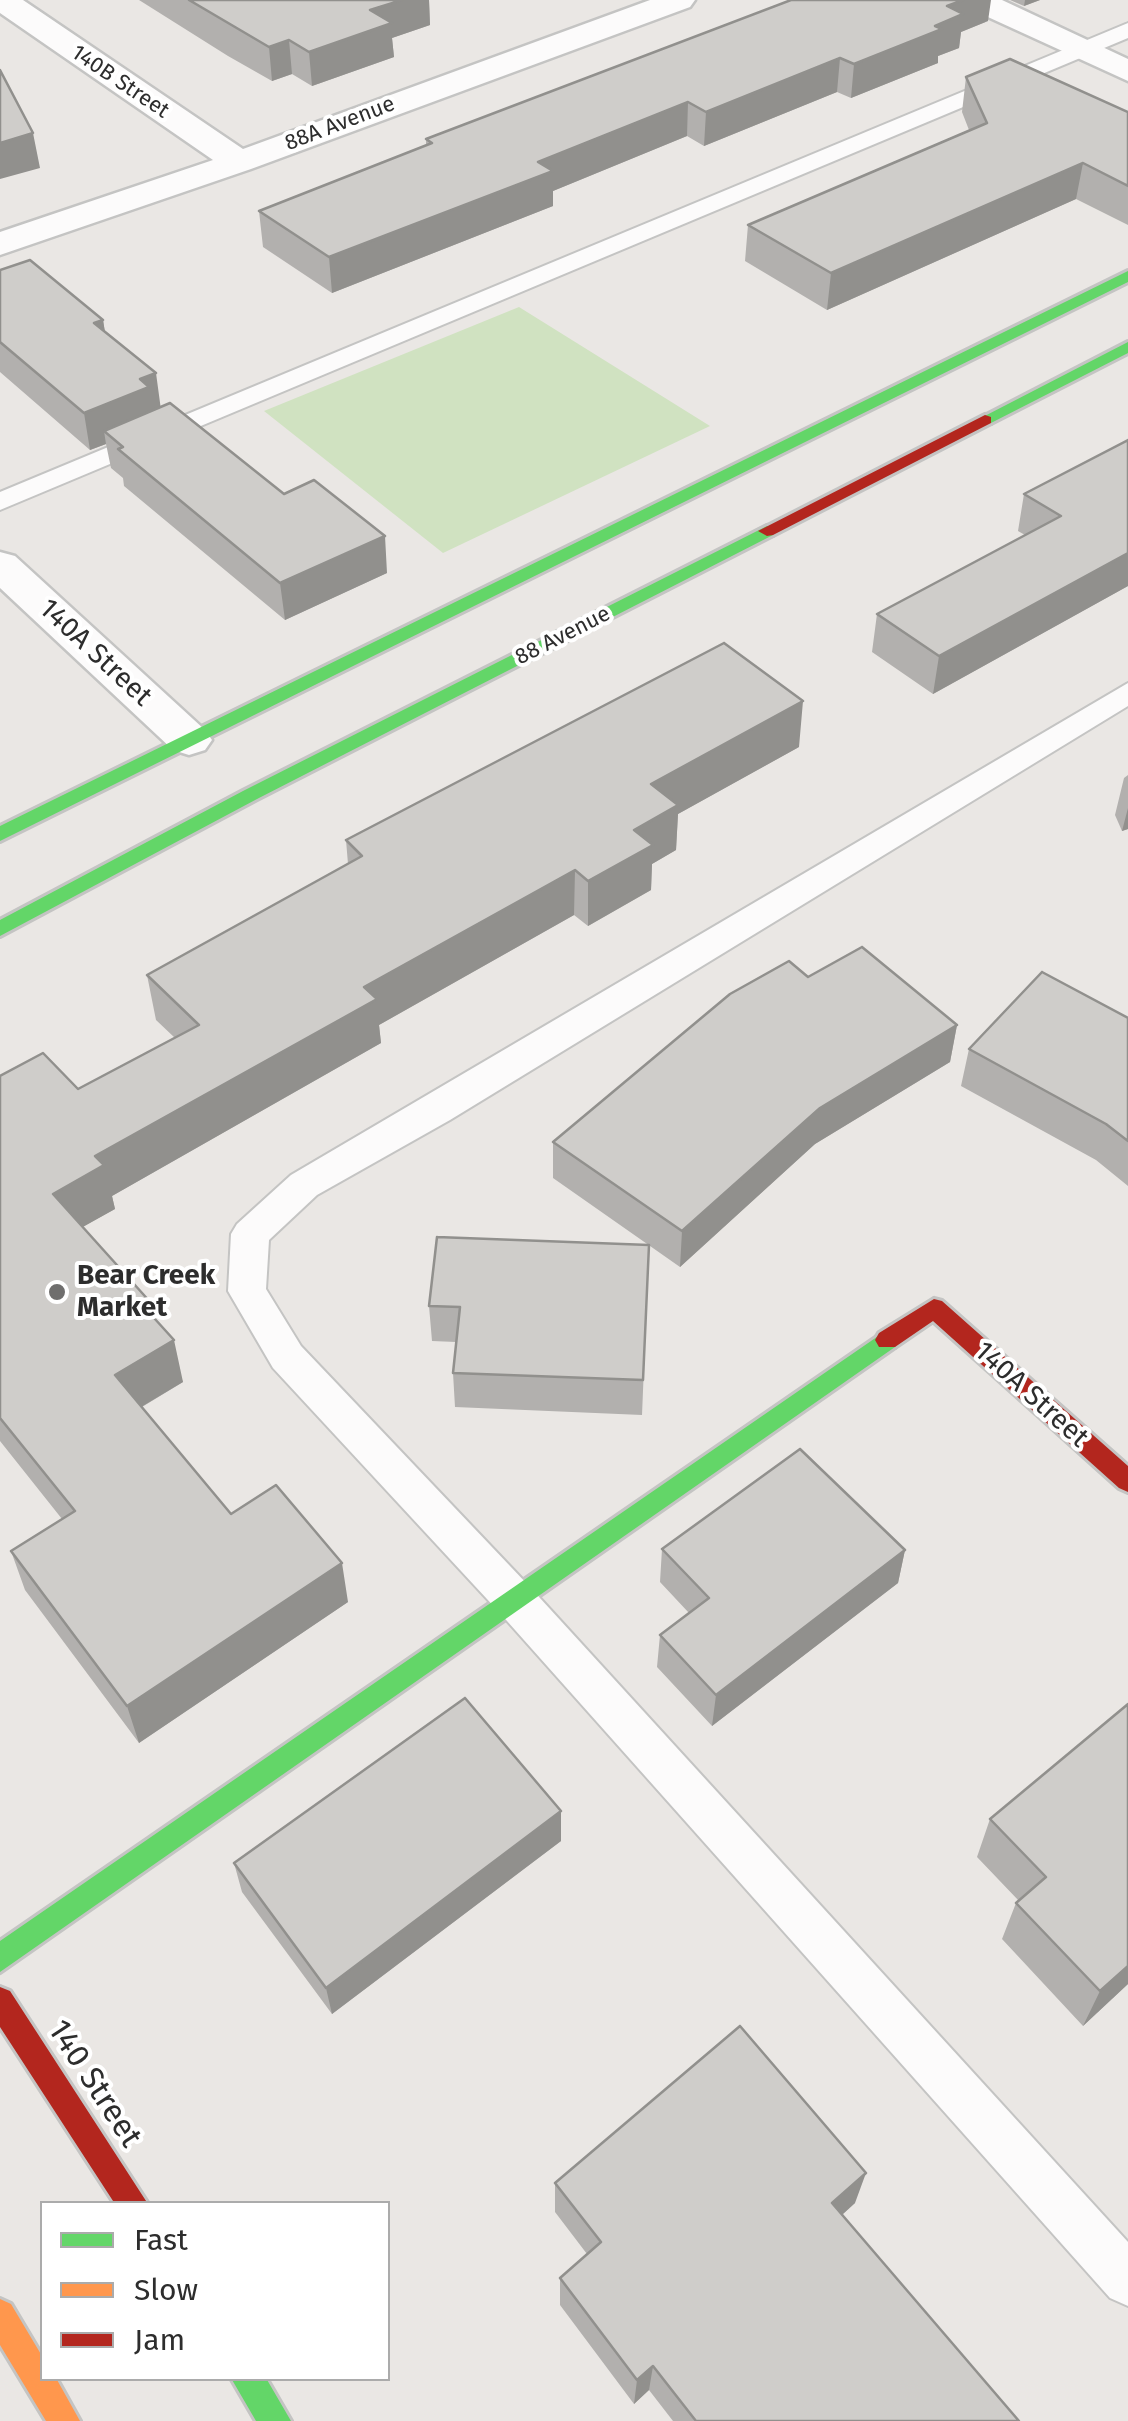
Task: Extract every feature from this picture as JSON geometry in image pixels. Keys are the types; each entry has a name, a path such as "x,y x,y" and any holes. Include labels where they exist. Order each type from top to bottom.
{"main road":[{"path":"0,834 1128,276"},
{"name":"88 Avenue","path":"0,929 250,795 1128,347"},
{"name":"140A Street","path":"514,1599 934,1308 1128,1482"},
{"path":"0,1958 514,1599"},
{"name":"140 Street","path":"0,2001 131,2201"},
{"path":"0,2315 64,2421"},
{"path":"250,2381 275,2421"}],"street":[{"name":"140B Street","path":"2,0 240,162"},
{"name":"88A Avenue","path":"0,244 240,162 679,0"},
{"path":"977,0 1128,71"},
{"name":"140A Street","path":"0,565 189,740"}],"lane":[{"path":"0,502 1128,30"},
{"path":"1128,693 436,1110 304,1185 250,1234 247,1291 287,1357 514,1599 1128,2280"}],"green space":[{"path":"519,307 710,426 443,553 264,411"}],"building":[{"path":"189,0 402,0 370,10 392,23 309,52 289,40 269,47"},
{"path":"791,0 963,0 947,6 963,14 935,26 942,29 854,64 840,58 706,112 688,102 538,162 553,171 329,257 259,211 432,143 426,139"},
{"path":"1010,59 1128,112 1128,186 1083,163 831,273 748,225 987,123 966,77"},
{"path":"0,70 33,133 0,143"},
{"path":"30,260 103,320 94,323 156,373 140,379 149,387 84,413 0,342 0,270"},
{"path":"170,403 284,494 314,480 385,536 280,583 118,449 123,447 104,431"},
{"path":"1128,440 1128,553 939,656 877,614 1061,516 1024,494"},
{"path":"724,643 803,701 651,784 678,805 634,830 653,845 588,881 575,870 364,987 377,999 95,1156 104,1165 53,1194 152,1304 145,1308 174,1340 115,1375 231,1514 276,1485 342,1563 127,1706 11,1551 75,1511 0,1418 0,1076 43,1053 78,1089 199,1025 147,975 362,856 346,840"},
{"path":"862,947 957,1025 820,1108 682,1231 553,1142 730,994 789,961 808,977"},
{"path":"1042,972 1128,1018 1128,1141 1106,1124 969,1049"},
{"path":"437,1237 649,1245 643,1380 453,1373 460,1307 429,1306"},
{"path":"800,1449 905,1550 716,1695 660,1635 709,1598 662,1549"},
{"path":"465,1698 561,1811 326,1988 234,1863"},
{"path":"1128,1704 1128,1966 1100,1991 1016,1903 1046,1877 990,1819"},
{"path":"740,2026 866,2173 832,2203 1019,2421 696,2421 653,2366 637,2380 560,2278 601,2242 555,2183"}],"traffic: fast":[{"path":"0,834 1128,276"},
{"path":"985,420 1128,347"},
{"path":"0,929 250,795 767,531"},
{"path":"0,1958 887,1340"},
{"path":"249,2381 275,2421"}],"traffic: slow":[{"path":"0,2315 64,2421"}],"traffic: jam":[{"path":"767,531 985,420"},
{"path":"887,1340 934,1308 1128,1481"},
{"path":"0,2001 131,2201"}],"place":[{"name":"Bear Creek Market","path":"57,1292"}]}
